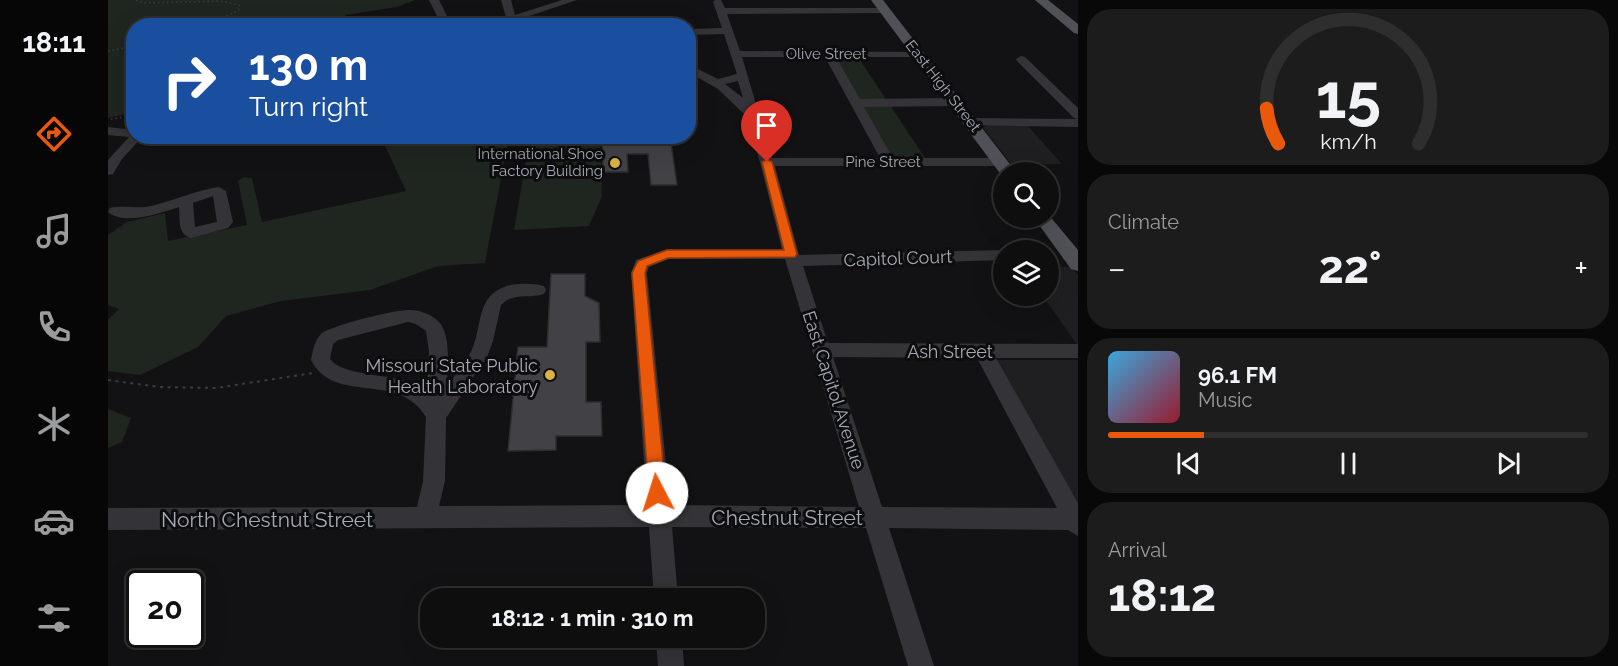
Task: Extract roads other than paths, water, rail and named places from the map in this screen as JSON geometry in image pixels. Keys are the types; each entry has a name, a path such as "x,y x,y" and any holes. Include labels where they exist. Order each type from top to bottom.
{"main road":[{"path":"1041,0 1078,30"},
{"name":"East High Street","path":"881,5 1000,162"},
{"path":"1053,10 1072,10"},
{"path":"1051,228 1078,263"}],"street":[{"path":"434,0 443,18"},
{"path":"506,0 511,18 546,4 572,0"},
{"path":"719,5 881,5"},
{"name":"East Capitol Avenue","path":"719,5 742,76 750,104 750,113 767,162 792,258 921,666"},
{"path":"696,32 728,31"},
{"name":"Olive Street","path":"735,54 917,54"},
{"path":"828,54 889,162"},
{"path":"1021,59 1078,115"},
{"name":"East Capitol Avenue","path":"696,71 718,82 737,97 750,113"},
{"path":"718,82 742,76"},
{"path":"855,103 954,102"},
{"path":"971,122 1078,123"},
{"path":"110,138 126,138"},
{"path":"108,171 128,144"},
{"name":"Pine Street","path":"767,162 889,162 993,167"},
{"path":"110,209 125,215 186,200"},
{"name":"Capitol Court","path":"659,516 638,282 642,264 667,254 792,258 993,255"},
{"path":"436,417 476,362 484,343 490,311 495,299 504,293 516,290 538,290"},
{"path":"425,519 434,481 436,417 437,333 430,323 421,318 400,317 332,335 325,341 320,363 325,368 341,376 412,390 426,401 436,417"},
{"name":"Ash Street","path":"821,350 1078,351"},
{"path":"983,351 1077,521"},
{"path":"659,516 665,588"},
{"name":"Chestnut Street","path":"425,519 659,516 1077,521"},
{"name":"North Chestnut Street","path":"108,519 425,519"},
{"path":"670,648 671,666"}],"place":[{"name":"International Shoe Factory Building","path":"615,163"},
{"name":"Missouri State Public Health Laboratory","path":"550,375"}]}
